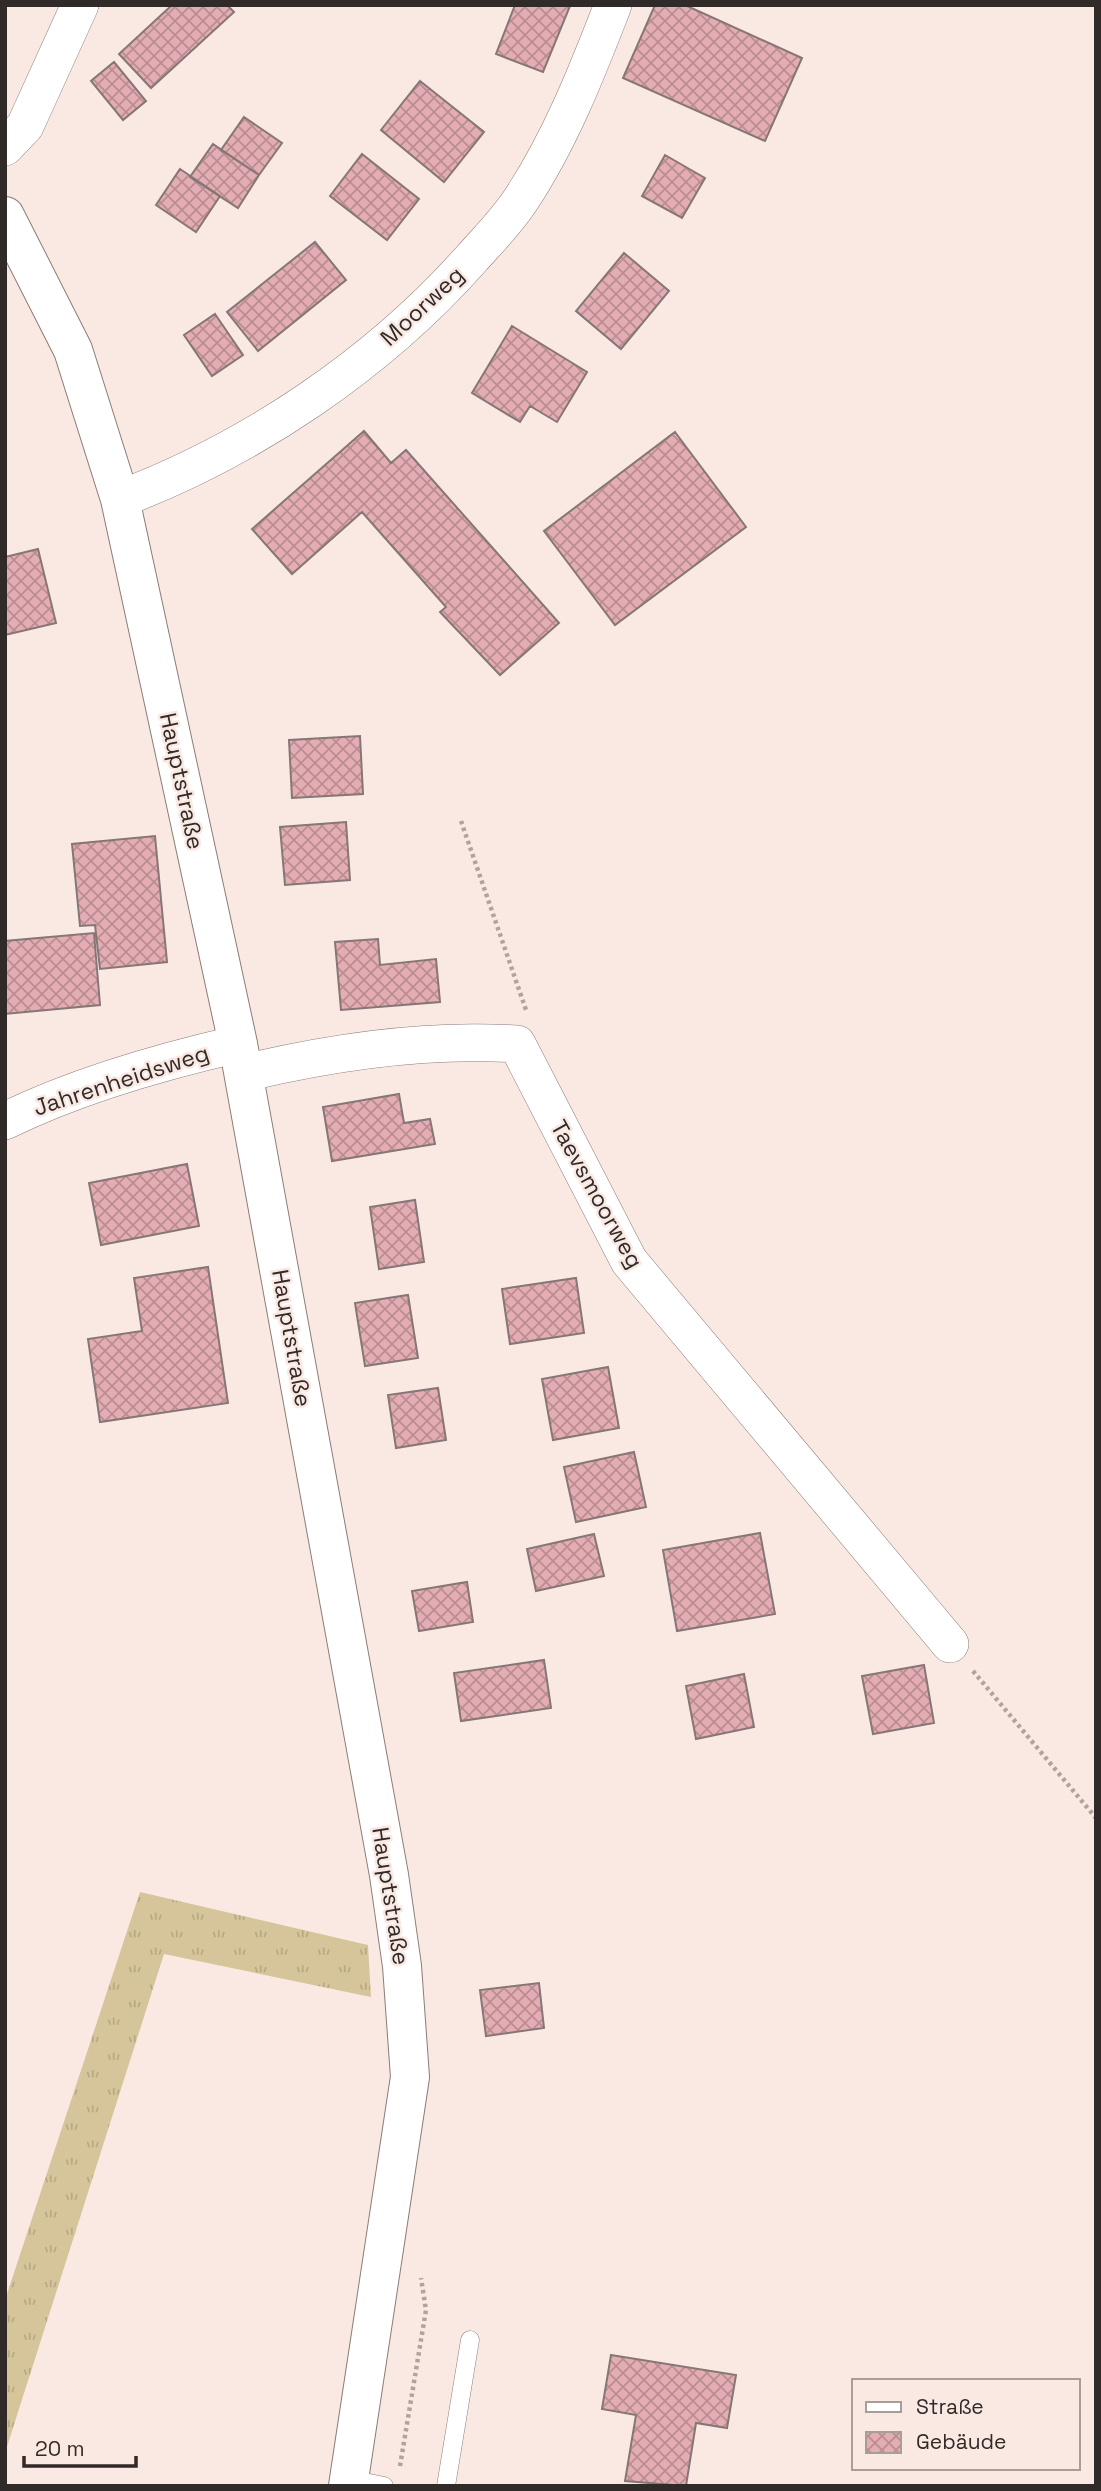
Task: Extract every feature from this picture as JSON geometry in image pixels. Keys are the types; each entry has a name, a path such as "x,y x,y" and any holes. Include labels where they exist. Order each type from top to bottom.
{"main road":[{"name":"Hauptstraße","path":"5,216 73,350 120,499 241,1059 389,1875 403,1980 410,2077 360,2484"}],"street":[{"path":"5,147 25,126 80,5"},
{"name":"Moorweg","path":"120,499 199,464 281,417 348,372 443,291 525,193 576,95 613,5"},
{"path":"241,1059 288,1063 424,1043 517,1044"},
{"name":"Taevsmoorweg","path":"517,1044 629,1261 950,1644"},
{"name":"Jahrenheidsweg","path":"5,1121 37,1105 241,1059"}],"lane":[{"path":"446,2486 470,2340"}],"path":[{"path":"461,821 527,1013 517,1044"},
{"path":"950,1644 1096,1818"}],"green space":[{"path":"140,1892 368,1945 371,1997 164,1954 5,2453 5,2300"}],"building":[{"path":"172,5 227,5 234,12 151,88 119,54"},
{"path":"515,5 570,6 543,72 496,54"},
{"path":"655,5 685,5 802,58 765,141 623,78"},
{"path":"114,62 146,101 123,120 91,81"},
{"path":"420,81 484,132 444,182 381,130"},
{"path":"244,117 282,143 259,175 221,150"},
{"path":"213,144 259,175 238,208 190,177"},
{"path":"362,154 419,199 387,240 330,196"},
{"path":"665,155 705,178 682,218 642,196"},
{"path":"180,169 220,196 196,232 156,205"},
{"path":"315,242 346,280 258,351 227,312"},
{"path":"624,253 669,291 621,349 576,311"},
{"path":"215,314 243,355 212,376 184,335"},
{"path":"512,326 587,372 557,422 530,406 520,422 472,393"},
{"path":"364,431 391,463 406,450 559,623 500,675 440,612 446,607 362,512 292,574 252,529"},
{"path":"675,432 746,527 615,625 544,531"},
{"path":"38,549 56,623 5,635 5,557"},
{"path":"360,736 363,794 292,798 289,740"},
{"path":"346,822 350,880 285,885 280,827"},
{"path":"155,836 167,962 100,969 95,925 80,926 72,844"},
{"path":"94,933 100,1005 5,1014 5,941"},
{"path":"378,939 380,965 436,959 440,1002 341,1010 335,942"},
{"path":"399,1094 404,1123 430,1119 435,1144 332,1161 323,1107"},
{"path":"187,1164 199,1226 101,1245 89,1183"},
{"path":"415,1200 424,1262 379,1269 370,1207"},
{"path":"208,1267 228,1403 100,1422 88,1339 142,1331 134,1278"},
{"path":"576,1278 584,1333 510,1344 502,1289"},
{"path":"408,1295 418,1358 365,1366 355,1303"},
{"path":"608,1367 619,1428 553,1440 542,1379"},
{"path":"438,1388 446,1440 396,1448 388,1395"},
{"path":"634,1452 646,1507 576,1522 564,1467"},
{"path":"760,1533 775,1614 677,1631 663,1550"},
{"path":"594,1534 604,1576 536,1591 527,1549"},
{"path":"467,1582 473,1622 419,1631 412,1591"},
{"path":"544,1660 551,1708 461,1721 454,1673"},
{"path":"924,1665 934,1723 873,1734 862,1676"},
{"path":"744,1674 754,1727 696,1739 686,1686"},
{"path":"539,1983 544,2028 486,2036 480,1990"},
{"path":"611,2355 736,2375 727,2428 696,2423 686,2486 625,2481 636,2415 602,2409"}]}
